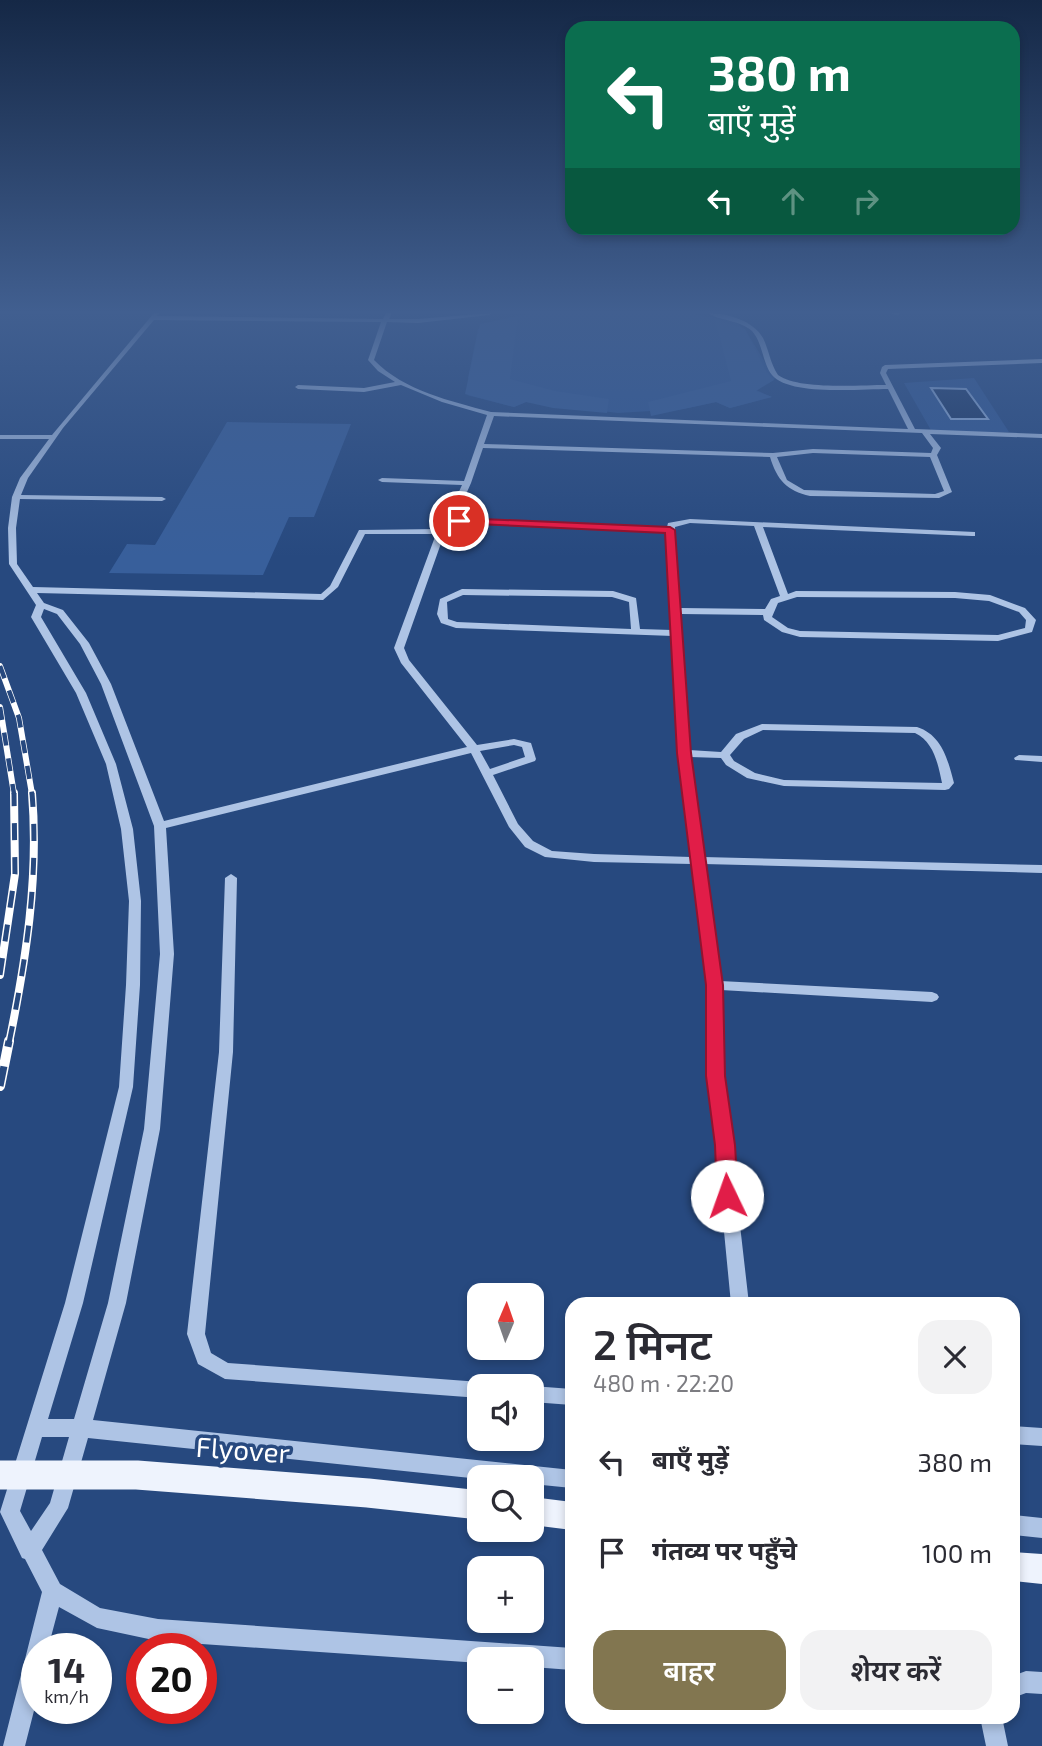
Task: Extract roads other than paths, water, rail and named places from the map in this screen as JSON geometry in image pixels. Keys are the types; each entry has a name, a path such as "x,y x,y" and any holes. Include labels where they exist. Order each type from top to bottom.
{"main road":[{"name":"Flyover","path":"0,1475 137,1475 467,1504"},
{"path":"544,1512 565,1515"},
{"path":"1020,1567 1042,1569"}],"street":[{"path":"29,1551 58,1508 117,1303 152,1129 167,954 160,826 106,684 84,643 60,612 41,605 13,564 12,528 16,497 24,478 89,394"},
{"path":"436,394 491,414 1042,436"},
{"path":"894,394 913,432"},
{"path":"491,414 482,446 445,527 399,648 404,661 474,749 513,825 529,844 549,854 700,861 1042,869"},
{"path":"925,432 937,448 933,455"},
{"path":"0,437 54,437"},
{"path":"482,446 773,455 813,451 933,455"},
{"path":"773,455 781,480 796,491 810,494 936,496 948,492 933,455"},
{"path":"382,480 467,482"},
{"path":"16,497 162,499"},
{"path":"739,1297 716,1076 714,985 684,753 670,530 677,522 690,521 972,534"},
{"path":"758,525 785,597"},
{"path":"32,590 323,597 334,587 362,532 445,527 670,530"},
{"path":"636,631 633,600 613,594 462,592 443,601 444,621 456,625 676,633"},
{"path":"796,594 955,595 990,598 1022,610 1037,620 1029,630 998,638 816,635 785,631 768,618 768,612 774,601 796,594"},
{"path":"41,605 36,617 81,693 111,764 127,828 135,901 126,1087 74,1303 10,1512 29,1551 53,1591 97,1618 158,1630 565,1659"},
{"path":"675,611 768,612"},
{"path":"762,727 917,730 930,736 935,743 948,783 945,787 784,783 751,776 730,763 725,755 730,744 745,732 762,727"},
{"path":"160,826 474,749 514,742 527,745 531,759 487,773"},
{"path":"684,753 725,755"},
{"path":"1019,758 1042,759"},
{"path":"231,878 226,1052 196,1334 204,1358 225,1371 467,1389"},
{"path":"714,985 932,997"},
{"path":"544,1395 565,1396"},
{"path":"36,1428 81,1428 565,1478"},
{"path":"1020,1435 1042,1437"},
{"path":"1020,1526 1042,1528"},
{"path":"42,1633 53,1591"},
{"path":"1020,1684 1042,1683"},
{"path":"14,1746 21,1718"},
{"path":"993,1724 997,1746"}],"railway":[{"path":"0,666 19,718 32,794"},
{"path":"0,707 14,794"},
{"path":"0,975 15,874 14,793"},
{"path":"9,1043 30,918 34,856 32,793"},
{"path":"0,1086 9,1041"}]}
